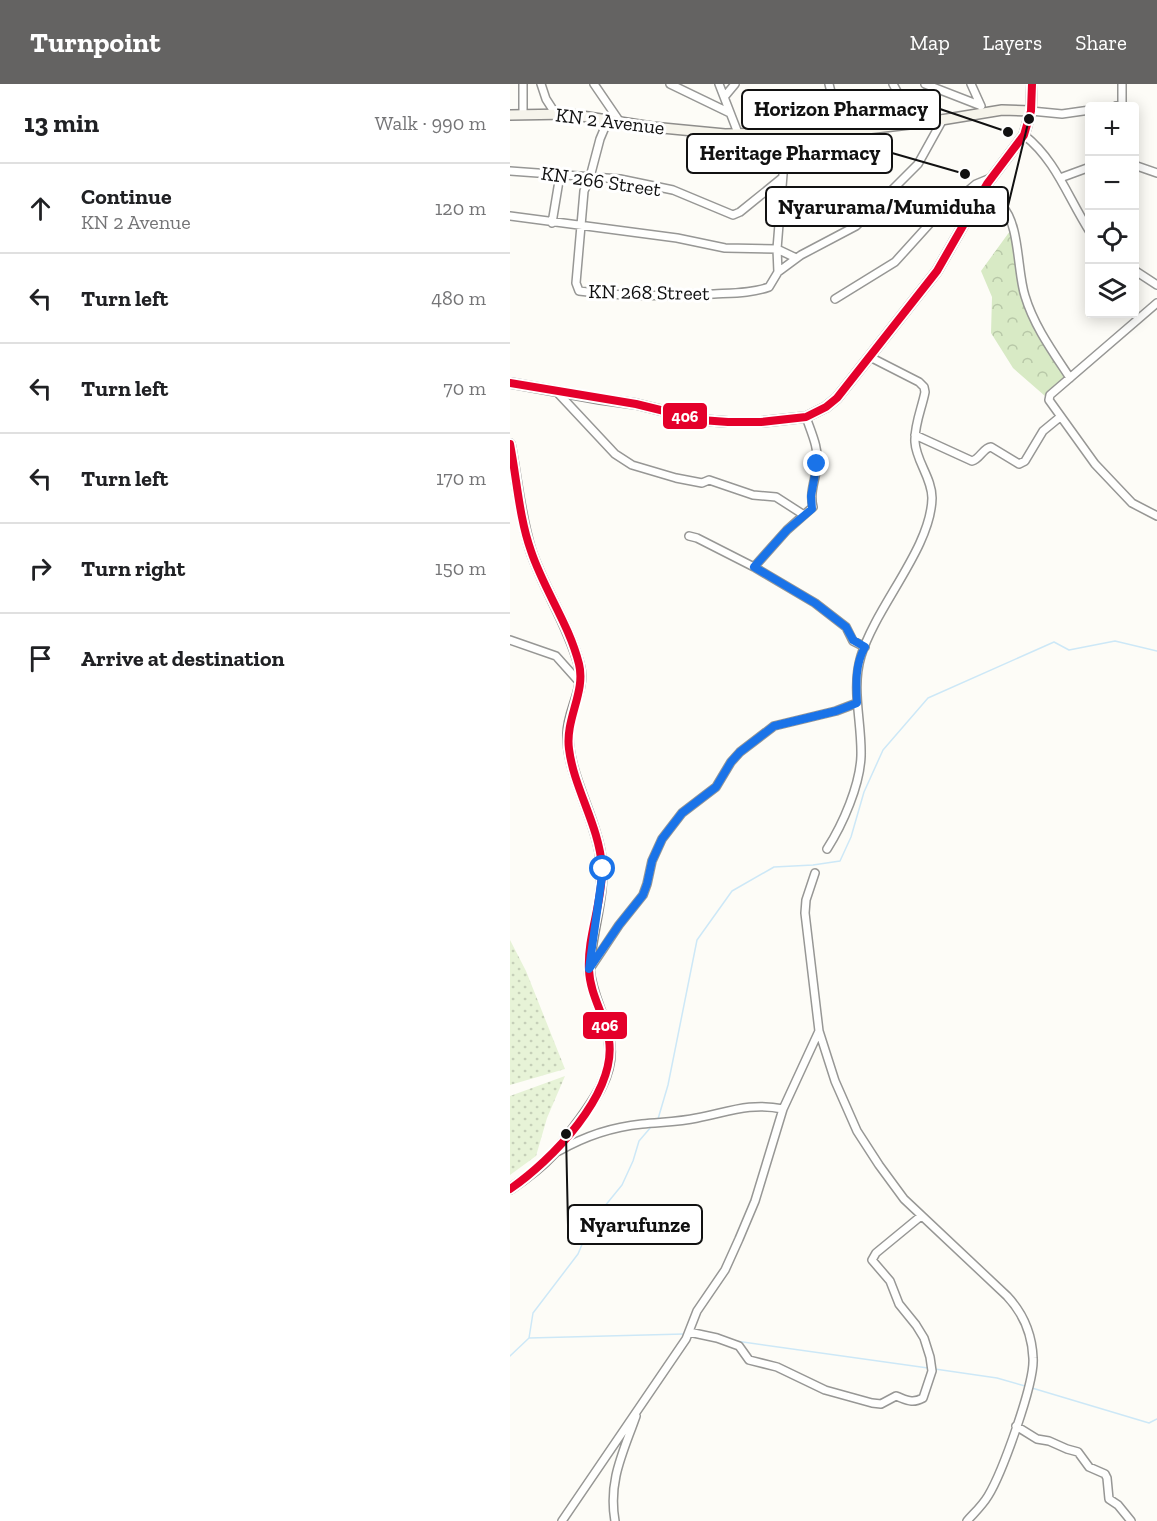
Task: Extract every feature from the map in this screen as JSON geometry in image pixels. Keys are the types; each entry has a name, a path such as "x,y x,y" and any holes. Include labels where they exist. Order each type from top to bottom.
{"main road":[{"path":"510,383 636,404 710,421 761,422 806,417 826,407 837,398 937,270 982,194 1024,135 1031,111 1032,84"},
{"name":"KN 2 Avenue","path":"510,115 555,113 725,134 841,132 943,119 982,108 1031,111"},
{"path":"510,444 529,541 572,642 579,664 581,684 569,724 568,736 572,761 600,849 603,869 589,969 595,998 609,1040 609,1066 603,1083 589,1107 554,1153 510,1189"}],"street":[{"path":"523,84 523,114"},
{"path":"541,84 546,99 555,113"},
{"path":"594,84 620,122"},
{"path":"670,84 730,113"},
{"path":"719,84 738,133"},
{"path":"724,96 735,84"},
{"path":"829,84 841,132"},
{"path":"893,84 914,123"},
{"path":"925,84 982,108"},
{"path":"971,84 982,108"},
{"path":"1122,84 1122,102"},
{"path":"1031,111 1062,114 1085,111"},
{"path":"778,272 796,258 856,226 918,164 943,119"},
{"name":"KN 268 Street","path":"608,120 584,191 576,283 579,291 598,294 672,296 735,293 770,287 778,272"},
{"path":"778,272 777,249 782,178 786,137 789,133"},
{"path":"1024,135 1038,146 1060,178 1085,225"},
{"path":"1139,167 1157,172"},
{"path":"1060,178 1085,169"},
{"name":"KN 266 Street","path":"510,171 620,179 673,190 733,215 740,212 782,178"},
{"path":"552,223 560,175"},
{"path":"835,298 895,262 933,220 976,183 993,177"},
{"path":"982,194 997,202 1007,213 1014,234 1024,295 1038,326 1070,378"},
{"path":"510,216 677,238 725,248 777,249 796,258"},
{"path":"1139,273 1157,285"},
{"path":"1157,303 1050,395 1051,405 1095,464 1132,503 1157,516"},
{"path":"827,849 836,835 859,772 860,738 856,678 861,653 871,630 922,539 932,498 927,477 916,450 915,435 924,398 924,387 919,382 870,357"},
{"path":"556,392 615,454 632,465 676,478 702,483 709,480 753,495 776,497 804,515"},
{"path":"754,567 787,530 813,507 811,496 817,464 816,448 806,417"},
{"path":"915,435 972,461 976,460 988,447 1019,464 1025,461 1043,431 1060,417"},
{"path":"689,536 698,538 754,567 815,603 846,627 853,640 865,647"},
{"path":"510,640 556,656 581,684"},
{"path":"589,969 643,895 652,861 662,839 682,813 716,787 740,752 774,726 836,711 857,703"},
{"path":"815,873 806,900 805,913 819,1031 835,1081 857,1131 904,1199 1016,1306 1025,1321 1031,1341 1033,1367 1005,1459 988,1496 967,1521"},
{"path":"562,1521 689,1332 697,1311 725,1270 755,1201 783,1109 819,1031"},
{"path":"554,1153 591,1134 639,1124 695,1119 756,1106 783,1109"},
{"path":"689,1332 739,1346 749,1360 777,1367 825,1390 881,1404 896,1396 909,1402 923,1398 932,1371 930,1357 920,1330 899,1304 891,1281 872,1260 876,1253 921,1216"},
{"path":"615,1521 612,1502 616,1474 639,1408"},
{"path":"1016,1426 1037,1438 1078,1452 1089,1467 1105,1474 1109,1499 1118,1504 1131,1521"}],"green space":[{"path":"1010,231 1021,279 1021,295 1030,316 1067,378 1045,396 1013,368 991,333 992,297 981,271"},
{"path":"510,940 526,971 565,1069 510,1085"},
{"path":"565,1076 547,1118 536,1156 510,1175 510,1096"}],"waterway":[{"path":"658,1119 668,1085 697,940 732,891 774,867 840,861 851,837 864,792 883,750 928,698 1054,642 1069,650 1115,641 1157,651"},
{"path":"529,1338 533,1313 578,1254 591,1223 622,1185 639,1141 651,1127"},
{"path":"510,1356 529,1338 684,1334"},
{"path":"736,1341 928,1368"},
{"path":"935,1369 997,1378 1025,1386"},
{"path":"1032,1388 1149,1423 1157,1419"}],"transit line":[{"name":"406","path":"510,383 636,404 701,420 761,422 806,417 826,407 837,398 937,271 987,184 1024,135 1031,111 1032,84"},
{"name":"406","path":"510,444 527,538 536,565 575,649 579,664 580,685 570,727 569,749 600,852 602,880 590,944 589,970 592,988 609,1040 609,1061 603,1082 592,1103 578,1124 544,1162 510,1189"}],"place":[{"name":"Nyarurama/Mumiduha","path":"1029,119"},
{"name":"Horizon Pharmacy","path":"1008,132"},
{"name":"Heritage Pharmacy","path":"965,174"},
{"name":"Nyarufunze","path":"566,1134"}],"route":[{"path":"603,869 589,969 643,895 655,852 662,839 682,813 716,787 740,752 774,726 836,711 857,703 856,678 861,653 865,647 853,640 846,627 815,603 754,567 787,530 812,509 811,496 817,464"}]}
